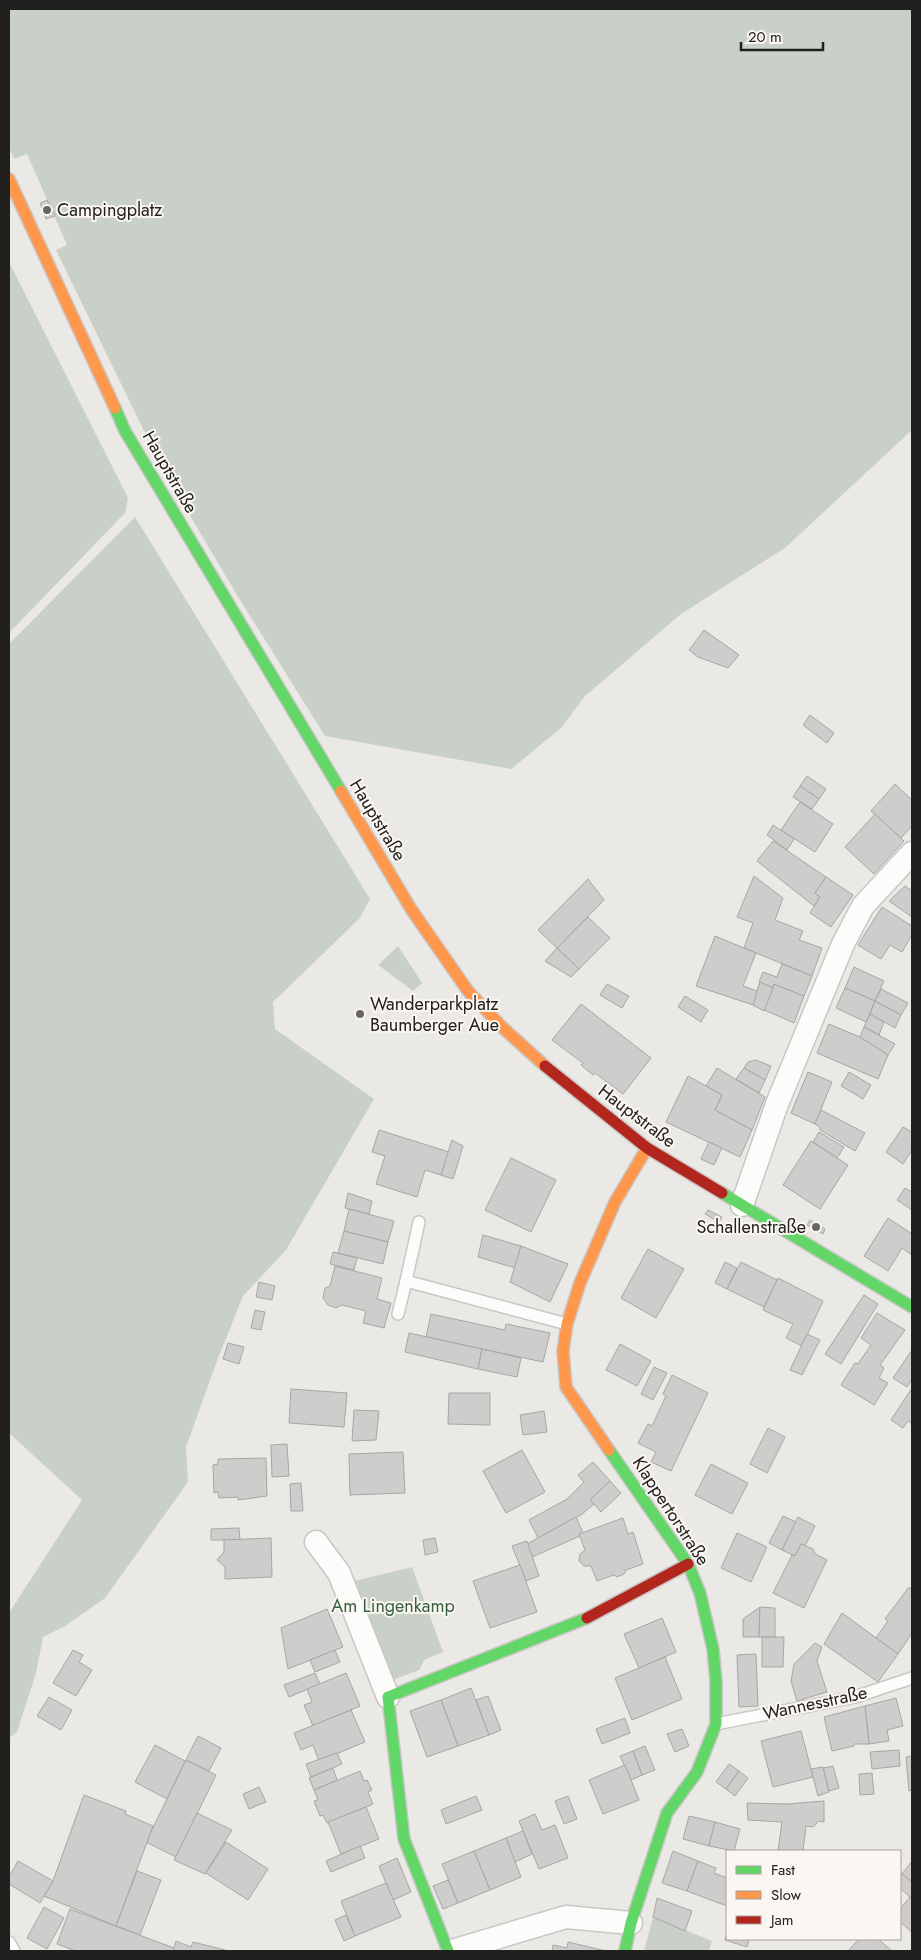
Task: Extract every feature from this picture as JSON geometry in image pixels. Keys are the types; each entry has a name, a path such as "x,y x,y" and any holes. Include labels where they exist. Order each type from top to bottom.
{"street":[{"name":"Hauptstraße","path":"9,179 93,365 125,430 411,909 468,991 502,1027 561,1080 647,1148 742,1206 850,1268 912,1307"},
{"path":"742,1206 778,1104 843,944 863,906 912,853"},
{"name":"Klappertorstraße","path":"625,1951 631,1923 667,1813 697,1772 716,1724 716,1680 712,1649 700,1592 688,1564 566,1388 564,1351 567,1324 596,1242 615,1202 647,1148"},
{"path":"316,1542 339,1573 388,1697 404,1839 448,1951"},
{"path":"388,1697 581,1621 688,1564"},
{"path":"452,1951 566,1917 631,1923"}],"lane":[{"path":"398,1314 419,1222"},
{"path":"406,1281 567,1324"},
{"name":"Wannesstraße","path":"716,1724 855,1697 912,1678"},
{"path":"9,1942 14,1951"}],"green space":[{"path":"9,9 912,9 912,430 785,548 681,614 585,696 561,728 511,769 325,736 237,595 163,470 56,250 67,245 27,154 14,159 9,147"},
{"path":"9,262 128,498 125,513 9,633"},
{"path":"135,517 370,899 360,918 273,1002 275,1029 374,1099 286,1250 243,1296 186,1447 188,1482 105,1598 65,1626 43,1637 36,1673 17,1732 9,1738 9,1613 82,1500 9,1433 9,644"},
{"path":"398,946 422,983 413,991 378,965"},
{"name":"Am Lingenkamp","path":"412,1567 443,1652 424,1660 419,1670 390,1681 350,1582"},
{"path":"653,1917 712,1941 709,1951 644,1951"}],"building":[{"name":"Campingplatz","path":"47,200 55,216 46,219 40,203"},
{"path":"704,630 739,655 728,668 698,657 689,650"},
{"path":"810,715 834,733 827,743 803,725"},
{"path":"807,776 826,789 819,799 800,786"},
{"path":"895,784 912,800 912,826 901,838 871,811"},
{"path":"800,786 819,799 812,809 793,797"},
{"path":"800,802 833,824 815,852 781,830"},
{"path":"875,814 904,841 874,874 845,847"},
{"path":"773,825 794,839 787,850 767,835"},
{"path":"773,841 826,877 815,893 820,897 814,906 757,861"},
{"path":"754,876 783,898 775,920 803,931 799,940 822,948 812,976 744,948 753,923 737,917"},
{"path":"826,877 853,895 831,927 810,913 820,897 815,893"},
{"path":"588,879 604,900 557,948 538,930"},
{"path":"905,886 912,891 912,917 889,901"},
{"path":"882,907 912,926 912,935 902,952 890,945 881,959 858,945"},
{"path":"588,917 610,938 579,969 557,948"},
{"path":"715,936 756,953 743,986 757,991 760,982 773,988 774,984 804,996 794,1023 753,1005 696,986"},
{"path":"557,948 579,969 571,977 545,961"},
{"path":"782,964 812,976 804,996 774,984 773,988 759,982 763,972 777,977"},
{"path":"854,967 884,981 875,1001 845,988"},
{"path":"760,982 773,988 764,1011 753,1005"},
{"path":"607,984 629,996 622,1008 600,995"},
{"path":"845,988 875,1001 866,1022 836,1008"},
{"path":"881,989 908,1003 901,1015 875,1001"},
{"path":"685,996 708,1010 701,1022 678,1007"},
{"path":"875,1001 901,1015 895,1028 870,1014"},
{"path":"581,1004 651,1058 623,1094 595,1073 593,1075 581,1065 583,1063 552,1040"},
{"path":"870,1014 884,1022 879,1035 864,1027"},
{"path":"829,1024 862,1038 888,1055 878,1079 817,1053"},
{"path":"864,1027 895,1044 888,1055 860,1037"},
{"path":"756,1060 771,1066 765,1080 744,1068 748,1062"},
{"path":"717,1068 765,1097 752,1130 715,1110 722,1095 706,1086"},
{"path":"744,1068 765,1080 759,1093 736,1079"},
{"path":"808,1072 832,1082 815,1124 791,1113"},
{"path":"849,1072 871,1085 863,1099 841,1086"},
{"path":"688,1076 722,1095 715,1110 752,1130 740,1157 666,1122"},
{"path":"821,1110 865,1133 855,1151 820,1130 820,1127 815,1124"},
{"path":"903,1127 912,1132 912,1150 903,1164 886,1152"},
{"path":"379,1130 449,1152 441,1175 425,1170 417,1197 376,1184 385,1156 372,1152"},
{"path":"819,1132 844,1147 837,1158 813,1142"},
{"path":"452,1140 463,1146 453,1179 441,1175"},
{"path":"811,1141 848,1165 820,1209 783,1185"},
{"path":"709,1142 722,1148 714,1165 701,1159"},
{"path":"511,1158 556,1180 531,1232 485,1210"},
{"path":"905,1188 912,1192 912,1210 897,1200"},
{"path":"348,1193 372,1201 369,1214 345,1208"},
{"path":"349,1209 394,1221 388,1242 344,1231"},
{"path":"708,1210 722,1217 719,1222 705,1214"},
{"path":"888,1218 912,1234 912,1255 902,1248 888,1271 864,1256"},
{"name":"Schallenstraße","path":"810,1220 825,1229 823,1234 807,1225"},
{"path":"344,1231 388,1242 383,1264 338,1253"},
{"path":"483,1235 521,1246 515,1268 478,1257"},
{"path":"521,1246 568,1264 550,1302 510,1282"},
{"path":"648,1249 684,1269 656,1318 621,1298"},
{"path":"333,1252 357,1258 354,1270 330,1264"},
{"path":"725,1262 737,1268 727,1289 715,1283"},
{"path":"741,1262 777,1280 764,1307 727,1289"},
{"path":"335,1266 382,1278 377,1299 391,1303 384,1328 363,1323 366,1311 342,1305 336,1308 328,1305 323,1298 325,1288 330,1286"},
{"path":"778,1278 823,1301 802,1346 786,1338 793,1324 763,1310"},
{"path":"259,1282 275,1286 272,1300 256,1297"},
{"path":"864,1295 878,1304 841,1364 825,1354"},
{"path":"255,1310 265,1312 261,1330 251,1328"},
{"path":"877,1313 905,1330 880,1365 884,1368 879,1378 888,1383 874,1405 841,1385 855,1363 858,1364 871,1345 861,1338"},
{"path":"431,1314 505,1330 506,1324 550,1333 543,1362 426,1337"},
{"path":"409,1333 482,1349 478,1369 405,1352"},
{"path":"807,1334 820,1340 802,1375 790,1370"},
{"path":"228,1343 244,1347 239,1364 223,1359"},
{"path":"620,1344 651,1361 637,1386 606,1370"},
{"path":"482,1349 521,1358 517,1377 478,1369"},
{"path":"912,1350 912,1379 907,1387 893,1378"},
{"path":"654,1367 667,1373 653,1400 641,1394"},
{"path":"672,1375 708,1393 671,1471 651,1462 656,1452 638,1443 648,1424 652,1426 666,1396 663,1394"},
{"path":"912,1388 912,1424 908,1421 903,1428 891,1420"},
{"path":"291,1389 347,1393 344,1427 289,1423"},
{"path":"449,1393 490,1393 490,1425 448,1424"},
{"path":"354,1410 379,1411 376,1440 352,1441"},
{"path":"544,1411 547,1432 523,1435 520,1415"},
{"path":"768,1428 785,1437 767,1473 750,1464"},
{"path":"287,1444 289,1476 272,1477 271,1445"},
{"path":"522,1450 545,1492 506,1513 483,1471"},
{"path":"403,1452 405,1493 350,1495 349,1454"},
{"path":"266,1458 267,1496 238,1500 238,1497 219,1498 218,1492 214,1493 213,1465 218,1464 218,1459"},
{"path":"593,1462 610,1481 590,1500 594,1504 581,1515 538,1538 529,1520 567,1499 584,1482 578,1475"},
{"path":"711,1464 748,1483 732,1514 695,1495"},
{"path":"610,1481 621,1493 601,1512 590,1500"},
{"path":"301,1483 303,1511 291,1511 290,1484"},
{"path":"783,1516 796,1522 782,1550 769,1543"},
{"path":"576,1517 583,1533 580,1536 532,1557 527,1544"},
{"path":"798,1517 815,1526 805,1546 801,1544 795,1556 782,1550"},
{"path":"623,1518 628,1534 633,1532 643,1564 626,1570 624,1574 617,1577 614,1575 597,1581 591,1566 584,1566 579,1561 580,1554 585,1550 579,1534"},
{"path":"239,1528 240,1540 211,1540 211,1529"},
{"path":"737,1533 767,1547 751,1582 721,1568"},
{"path":"271,1538 272,1577 225,1579 225,1567 217,1560 224,1552 224,1540"},
{"path":"435,1538 438,1552 425,1555 423,1540"},
{"path":"527,1541 539,1576 526,1581 512,1546"},
{"path":"801,1544 813,1549 815,1554 827,1560 804,1608 773,1593 792,1555 795,1556"},
{"path":"520,1565 537,1612 490,1628 473,1581"},
{"path":"909,1587 912,1590 912,1633 898,1654 876,1638 888,1621 885,1619"},
{"path":"760,1607 759,1637 743,1637 743,1619"},
{"path":"760,1607 775,1608 775,1637 759,1637"},
{"path":"327,1609 343,1647 288,1669 281,1628"},
{"path":"842,1613 898,1654 878,1682 824,1644"},
{"path":"662,1618 676,1652 639,1668 624,1634"},
{"path":"762,1637 784,1637 783,1667 762,1667"},
{"path":"815,1643 822,1647 817,1661 827,1692 797,1701 791,1681 794,1664"},
{"path":"73,1650 83,1655 79,1662 92,1670 76,1696 53,1683"},
{"path":"335,1650 340,1662 315,1672 310,1660"},
{"path":"756,1654 758,1706 739,1707 737,1655"},
{"path":"665,1657 682,1699 632,1720 615,1678"},
{"path":"315,1673 320,1684 289,1697 284,1685"},
{"path":"346,1673 360,1706 313,1726 304,1705 312,1702 307,1689"},
{"path":"471,1688 489,1735 458,1746 441,1700"},
{"path":"488,1696 501,1730 489,1735 476,1700"},
{"path":"49,1697 72,1710 61,1730 37,1716"},
{"path":"896,1698 903,1726 887,1730 889,1741 869,1744 865,1706"},
{"path":"441,1700 458,1746 427,1757 410,1711"},
{"path":"865,1706 869,1744 854,1744 854,1746 832,1751 824,1717"},
{"path":"351,1710 365,1742 319,1761 313,1745 301,1750 294,1733"},
{"path":"625,1718 630,1733 602,1744 596,1729"},
{"path":"682,1729 689,1746 675,1752 667,1734"},
{"path":"801,1731 813,1777 773,1787 761,1741"},
{"path":"198,1736 221,1748 209,1771 186,1760"},
{"path":"155,1745 185,1761 167,1799 135,1782"},
{"path":"645,1746 655,1770 642,1775 633,1751"},
{"path":"899,1750 900,1766 872,1769 870,1752"},
{"path":"633,1751 642,1775 631,1780 620,1756"},
{"path":"337,1753 342,1764 311,1777 306,1764"},
{"path":"912,1756 912,1790 909,1791 906,1757"},
{"path":"186,1760 216,1775 176,1857 146,1842"},
{"path":"729,1764 739,1771 726,1789 716,1782"},
{"path":"625,1765 639,1800 603,1814 589,1780"},
{"path":"833,1766 839,1788 829,1791 823,1768"},
{"path":"823,1767 829,1792 818,1796 811,1769"},
{"path":"333,1768 337,1780 314,1790 309,1778"},
{"path":"360,1771 364,1781 367,1780 372,1790 368,1792 373,1804 327,1823 323,1815 320,1816 314,1801 318,1800 314,1790"},
{"path":"739,1771 748,1778 735,1796 726,1789"},
{"path":"872,1773 874,1794 860,1795 859,1774"},
{"path":"259,1787 266,1802 249,1809 243,1794"},
{"path":"84,1795 126,1811 125,1814 153,1826 116,1926 44,1896 53,1881"},
{"path":"476,1796 482,1810 446,1824 441,1810"},
{"path":"568,1796 577,1819 564,1824 555,1801"},
{"path":"824,1801 824,1822 819,1821 813,1827 806,1826 803,1850 778,1850 782,1822 748,1820 747,1803 787,1804"},
{"path":"366,1807 379,1839 341,1854 328,1822"},
{"path":"197,1813 232,1830 205,1874 174,1860"},
{"path":"535,1814 542,1830 555,1825 568,1858 539,1869 519,1821"},
{"path":"689,1816 715,1822 709,1846 683,1839"},
{"path":"715,1822 740,1829 734,1850 709,1846"},
{"path":"523,1831 532,1854 515,1862 506,1838"},
{"path":"506,1838 521,1877 490,1890 474,1851"},
{"path":"226,1842 268,1869 248,1900 206,1873"},
{"path":"360,1846 365,1858 331,1872 326,1861"},
{"path":"474,1851 490,1890 458,1903 442,1864"},
{"path":"673,1851 698,1861 687,1891 662,1883"},
{"path":"397,1858 411,1892 393,1900 379,1866"},
{"path":"18,1861 53,1881 40,1903 9,1884 9,1877"},
{"path":"698,1861 716,1868 714,1873 726,1878 726,1906 687,1891"},
{"path":"912,1861 912,1882 902,1874"},
{"path":"137,1871 161,1880 140,1935 116,1926"},
{"path":"901,1873 912,1882 912,1899 901,1889"},
{"path":"448,1880 458,1903 443,1909 433,1886"},
{"path":"386,1883 401,1917 355,1936 341,1901"},
{"path":"910,1897 912,1899 912,1932 901,1923 901,1908"},
{"path":"657,1898 692,1911 685,1931 653,1917"},
{"path":"44,1907 64,1918 47,1949 27,1938"},
{"path":"70,1909 174,1948 173,1951 76,1951 57,1944"},
{"path":"346,1915 355,1936 344,1941 335,1920"},
{"path":"726,1936 726,1940 749,1940 747,1947 725,1940"},
{"path":"858,1940 879,1940 892,1951 848,1951"},
{"path":"176,1941 191,1947 193,1942 229,1951 173,1951"},
{"path":"568,1942 606,1951 552,1951 553,1945 567,1948"}],"traffic: fast":[{"path":"115,408 125,431 341,791"},
{"path":"722,1193 912,1307"},
{"path":"609,1450 688,1564 700,1593 713,1649 716,1681 716,1724 697,1772 667,1813 631,1923 625,1951"},
{"path":"448,1951 404,1839 388,1697 587,1618"}],"traffic: slow":[{"path":"9,179 115,408"},
{"path":"341,791 411,909 468,991 502,1027 545,1066"},
{"path":"609,1450 566,1387 563,1351 567,1324 580,1283 615,1202 647,1148"}],"traffic: jam":[{"path":"545,1066 647,1148 722,1193"},
{"path":"587,1618 688,1564"}],"place":[{"name":"Campingplatz","path":"47,210"},
{"name":"Wanderparkplatz Baumberger Aue","path":"360,1014"},
{"name":"Schallenstraße","path":"816,1227"}]}
